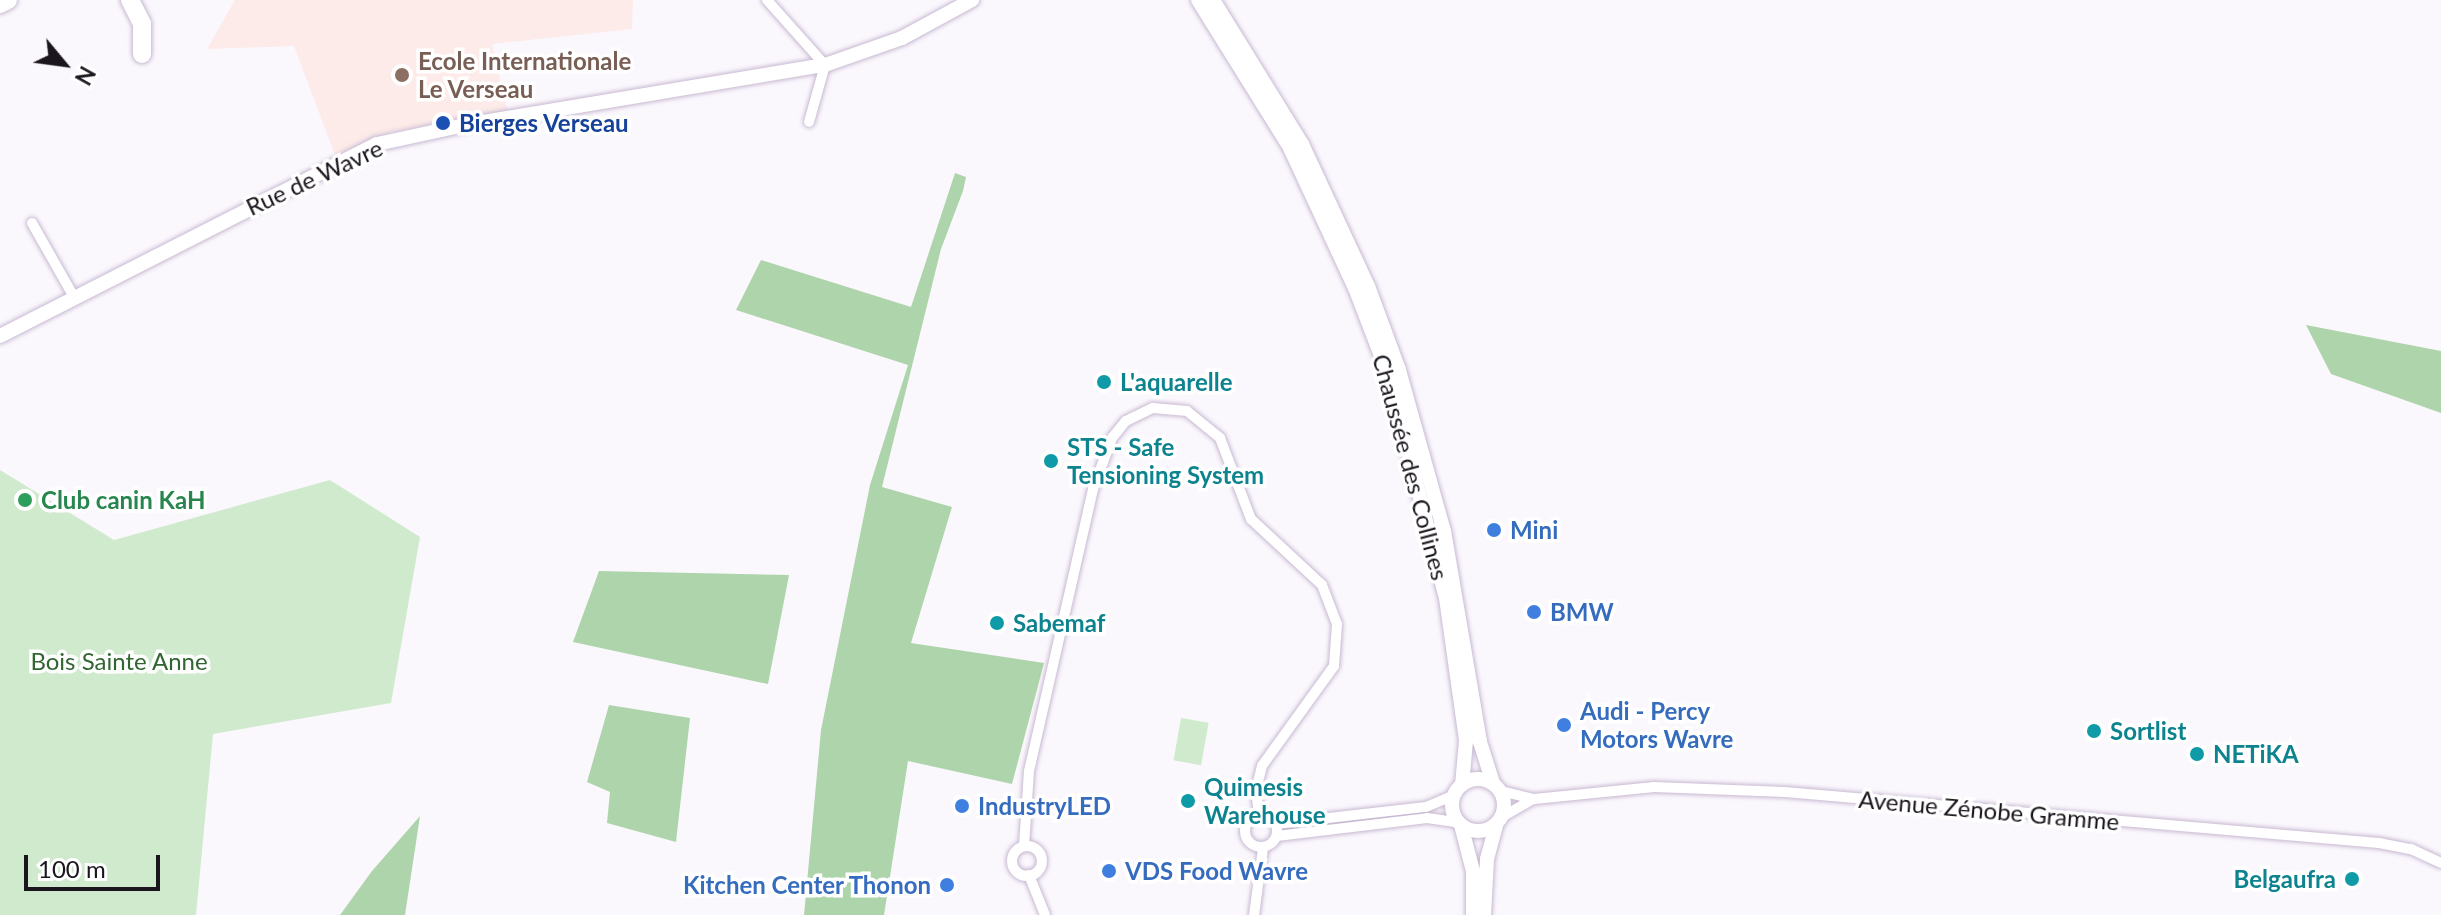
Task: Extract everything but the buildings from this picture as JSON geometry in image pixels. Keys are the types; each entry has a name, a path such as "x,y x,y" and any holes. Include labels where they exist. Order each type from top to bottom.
{"highway":[{"path":"0,4 8,0"},
{"path":"130,0 142,24 142,54"}],"main road":[{"name":"Rue de Wavre","path":"0,336 380,143 825,65 902,38 972,0"},
{"name":"Chaussée des Collines","path":"1198,0 1256,89 1315,199 1355,288 1401,413 1455,651 1466,741 1458,790"},
{"name":"Chaussée des Collines","path":"1213,0 1275,96 1333,207 1368,286 1415,421 1447,544 1480,742 1497,787"},
{"path":"1473,915 1473,871 1459,824 1458,790 1477,779 1497,787 1499,821 1487,859 1484,915"},
{"path":"1459,824 1482,832 1499,821"}],"street":[{"path":"767,0 825,65 809,122"},
{"path":"32,223 74,297"},
{"path":"1024,846 1029,771 1096,476 1119,428 1153,408 1187,411 1220,438 1251,519 1322,585 1334,615 1334,666 1262,766 1256,790 1259,815"},
{"name":"Avenue Zénobe Gramme","path":"1497,787 1534,799 1654,787 1717,787 2379,843 2411,849 2441,863"},
{"path":"1259,815 1276,824 1426,807 1458,790"},
{"name":"Avenue Zénobe Gramme","path":"1499,821 1534,799"},
{"path":"1259,815 1248,822 1245,833 1251,844 1263,848"},
{"path":"1254,915 1263,848 1277,836 1427,818 1459,824"},
{"path":"1276,824 1277,836"},
{"path":"1024,846 1041,857 1038,870 1029,875"},
{"path":"1024,846 1015,852 1012,865 1029,875 1045,915"}],"shaded area":[{"name":"Ecole Internationale Le Verseau","path":"235,0 633,0 632,29 492,44 507,110 390,132 335,155 294,46 207,49"}],"green space":[{"path":"955,173 966,177 963,191 941,249 882,487 952,507 911,643 1044,663 1012,784 908,761 884,915 804,915 821,730 870,485 908,365 736,310 761,260 911,307"},
{"path":"2306,325 2441,351 2441,413 2331,374"},
{"name":"Bois Sainte Anne","path":"0,470 114,540 330,480 420,537 391,703 213,734 196,915 0,915"},
{"path":"599,571 789,575 768,684 573,642"},
{"path":"609,705 690,718 676,842 607,823 610,792 587,782"},
{"path":"1181,718 1209,723 1201,765 1174,760"},
{"path":"420,816 405,915 340,915 372,871"}],"place":[{"name":"Ecole Internationale Le Verseau","path":"402,75"},
{"name":"Bierges Verseau","path":"443,123"},
{"name":"L'aquarelle","path":"1104,382"},
{"name":"STS - Safe Tensioning System","path":"1051,461"},
{"name":"Club canin KaH","path":"25,500"},
{"name":"Mini","path":"1494,530"},
{"name":"BMW","path":"1534,612"},
{"name":"Sabemaf","path":"997,623"},
{"name":"Audi - Percy Motors Wavre","path":"1564,725"},
{"name":"Sortlist","path":"2094,731"},
{"name":"NETiKA","path":"2197,754"},
{"name":"Quimesis Warehouse","path":"1188,801"},
{"name":"IndustryLED","path":"962,806"},
{"name":"VDS Food Wavre","path":"1109,871"},
{"name":"Belgaufra","path":"2352,879"},
{"name":"Kitchen Center Thonon","path":"947,885"}]}
